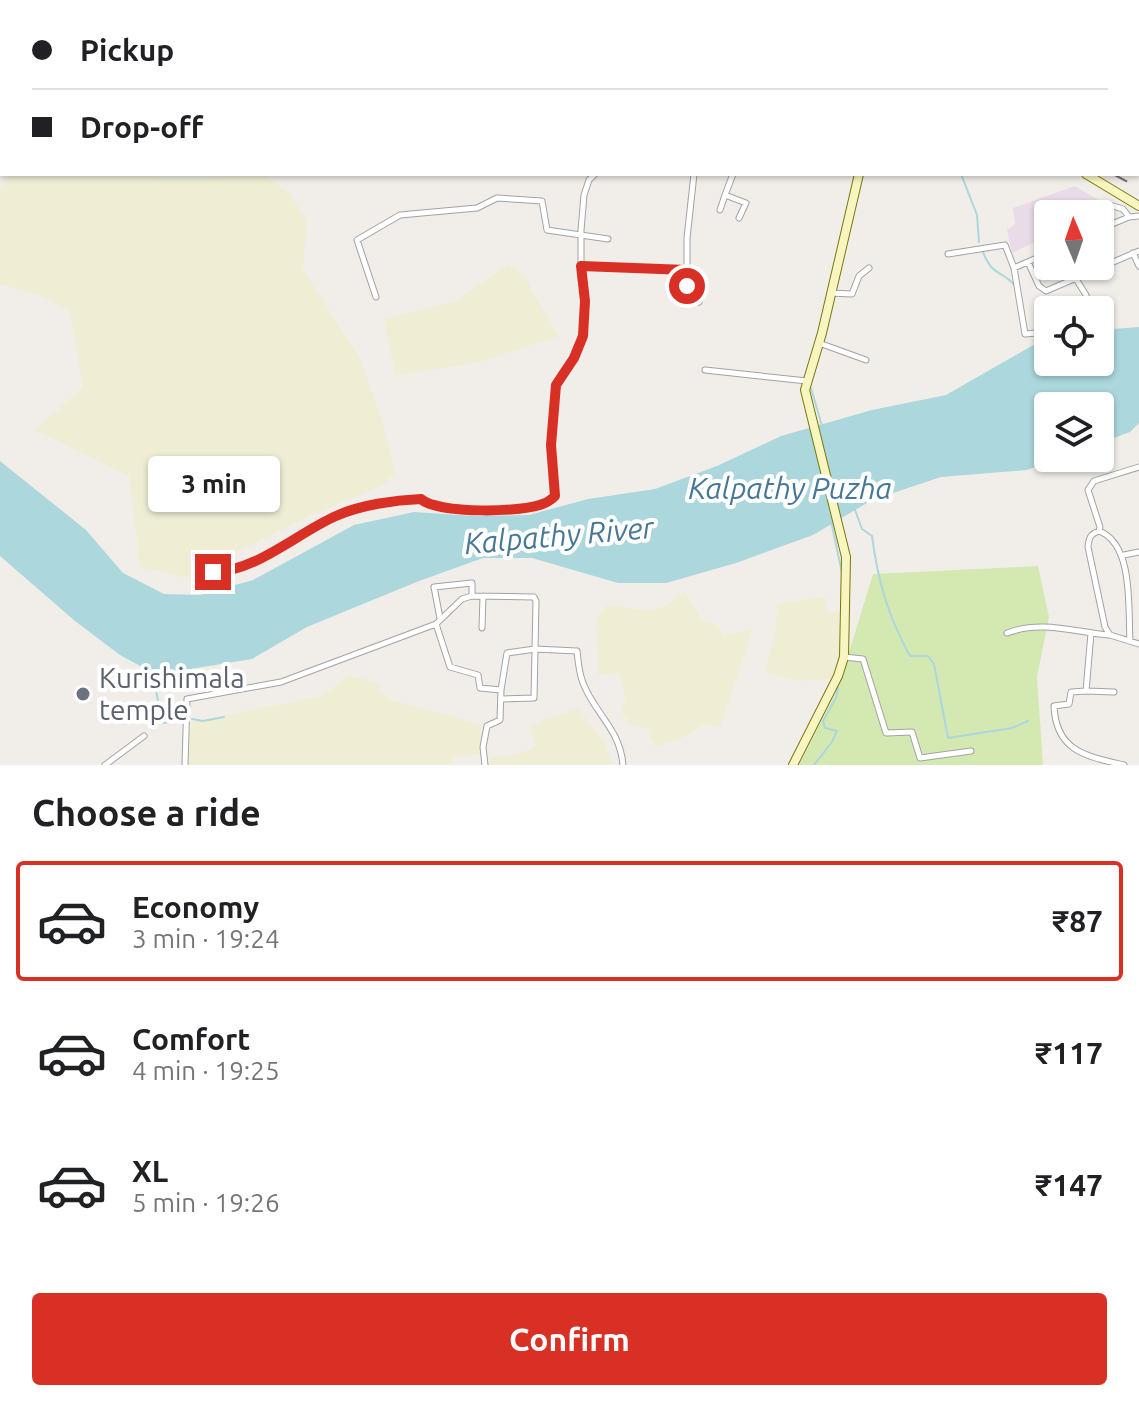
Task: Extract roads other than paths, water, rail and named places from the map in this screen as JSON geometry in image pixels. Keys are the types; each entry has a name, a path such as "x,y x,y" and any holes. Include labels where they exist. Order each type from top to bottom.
{"main road":[{"path":"793,765 838,676 844,657 846,557 806,400 807,381 858,176"},
{"path":"1089,176 1139,206"}],"street":[{"path":"213,572 236,567 304,536 338,515 367,507 421,499 426,504 458,509 510,510 546,503 555,496 551,445 556,385 574,358 583,336 585,301 581,236 584,195 593,176"},
{"path":"694,176 687,270 688,291 699,302"},
{"path":"720,210 732,176"},
{"path":"725,195 746,203 739,218"},
{"path":"376,297 357,240 400,215 477,208 497,198 542,201 547,230 608,239"},
{"path":"1114,206 1123,209 1129,217"},
{"path":"1114,223 1139,216"},
{"path":"948,254 1005,245 1014,268 1025,334 1034,333"},
{"path":"1114,262 1136,252 1139,266"},
{"path":"1014,268 1034,259"},
{"path":"1028,262 1034,275"},
{"path":"581,266 687,270"},
{"path":"829,293 852,294 859,276 869,268"},
{"path":"1036,280 1046,291 1074,280"},
{"path":"1077,280 1086,295"},
{"path":"818,343 866,360"},
{"path":"705,370 807,381"},
{"path":"1099,531 1088,490 1094,481 1139,467"},
{"path":"1110,635 1105,627 1088,547 1092,533 1099,531 1108,535 1124,555 1130,641"},
{"path":"1124,555 1139,552"},
{"path":"472,596 472,583 434,587 438,622 450,667 478,675 480,688 501,690"},
{"path":"185,765 187,699 281,682 438,622 462,599 472,596 534,597 536,601 534,698 502,699"},
{"path":"482,628 483,596"},
{"path":"1007,633 1023,626 1061,626 1139,644"},
{"path":"1086,691 1091,633"},
{"path":"485,765 484,737 487,726 500,720 507,653 535,649 577,651 583,684 608,721 621,749 623,765"},
{"path":"844,657 863,659 886,733 912,732 920,758 971,751"},
{"path":"1114,692 1071,692 1069,704 1054,706 1058,732 1066,743 1077,751 1124,765"},
{"path":"105,765 144,736"}],"water":[{"name":"Kalpathy Puzha","path":"1139,327 1139,423 1130,432 1114,438 1114,392 1034,392 1034,467 941,477 872,500 813,535 736,563 666,583 618,583 532,558 483,558 307,627 252,659 153,673 120,655 75,621 0,556 0,461 86,530 123,573 164,594 200,595 253,580 354,525 414,512 474,516 529,515 588,499 655,489 717,466 781,436 872,410 946,395 1034,345 1034,376 1114,376 1114,329"}],"waterway":[{"path":"962,176 977,215 979,242"},
{"path":"983,252 990,266 1015,286"},
{"path":"811,388 822,426"},
{"path":"855,510 862,529 872,536 885,598 902,641 910,656 928,656 934,664 948,738 1012,728 1028,721"},
{"path":"831,521 842,573"},
{"path":"156,673 156,691 163,723 183,720"},
{"path":"814,765 837,731 825,728 823,721 836,698 838,688 835,688"},
{"path":"192,719 203,721 224,717"}],"railway":[{"path":"1117,176 1139,188"}],"place":[{"name":"Kurishimala temple","path":"83,694"}],"water label":[{"name":"Kalpathy River","path":"559,536"}]}
